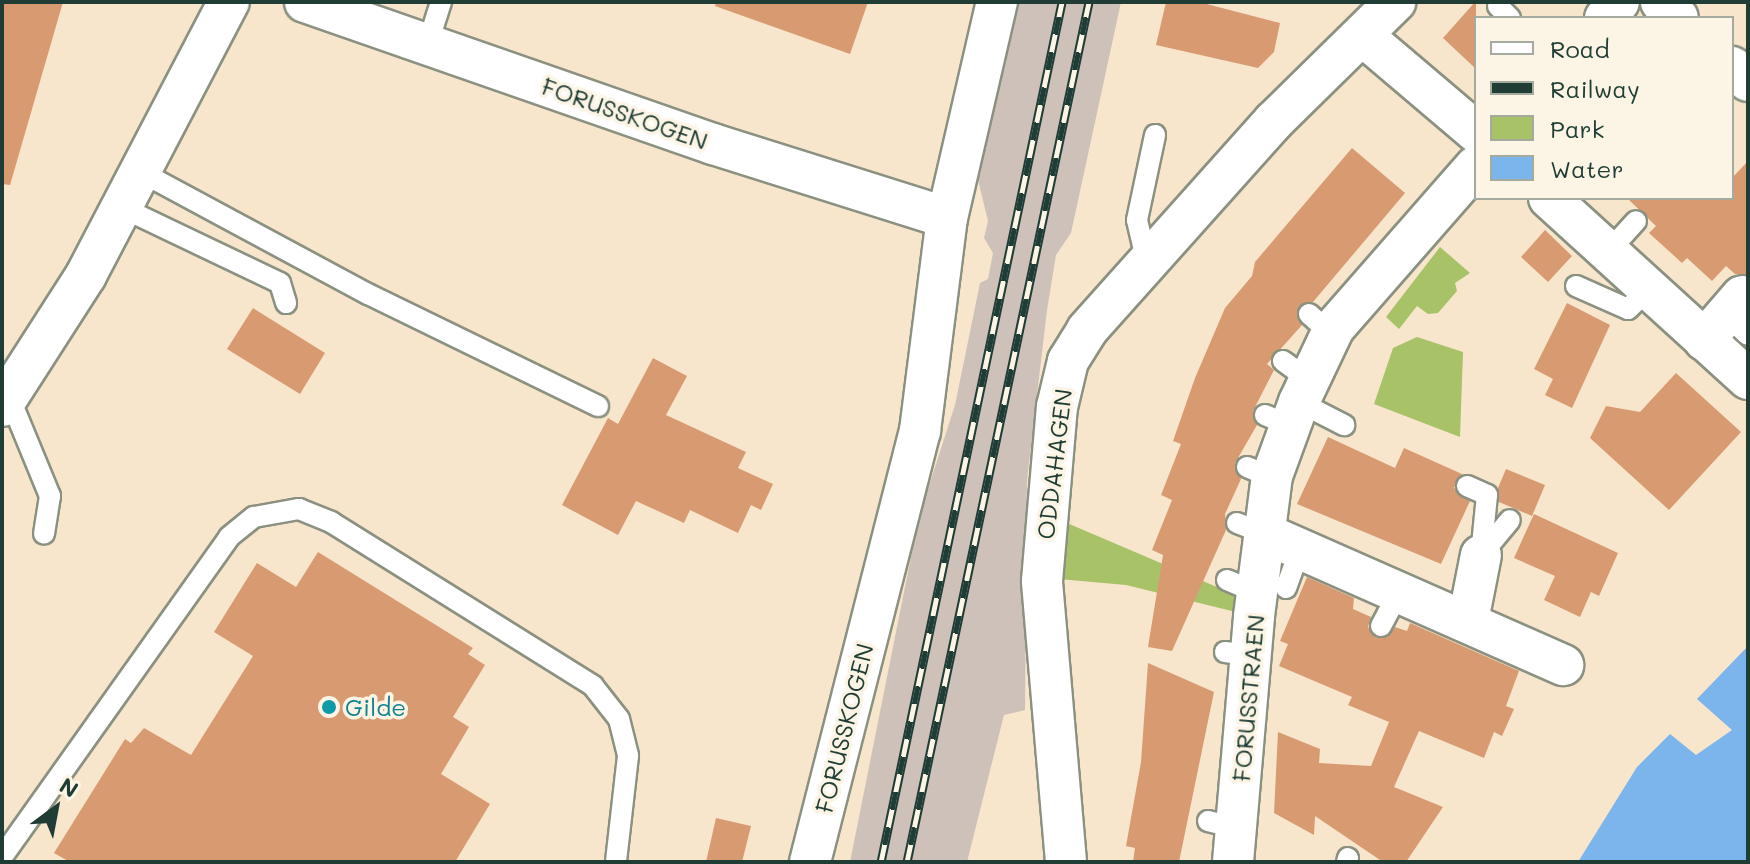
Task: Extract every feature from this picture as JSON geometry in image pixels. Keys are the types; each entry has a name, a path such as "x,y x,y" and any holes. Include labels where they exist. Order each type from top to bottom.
{"street":[{"path":"6,402 123,208 229,2"},
{"name":"FORUSSKOGEN","path":"305,2 713,144 947,218"},
{"name":"FORUSSKOGEN","path":"810,862 920,431 947,218 997,2"},
{"name":"ODDAHAGEN","path":"1066,862 1042,581 1057,407 1068,361 1087,330 1274,121 1395,2"},
{"path":"1661,2 1676,16"},
{"path":"1363,36 1474,130"},
{"name":"FORUSSTRAEN","path":"1226,843 1231,767 1245,718 1238,654 1262,562 1260,472 1320,324 1394,240 1474,168"},
{"path":"1551,200 1648,290 1730,321 1748,379"},
{"path":"1472,632 1481,555"},
{"path":"1262,562 1400,590 1472,632 1563,665"}],"lane":[{"path":"428,43 441,2"},
{"path":"1646,16 1661,2"},
{"path":"1147,263 1137,220 1155,135"},
{"path":"141,172 368,294 598,406"},
{"path":"123,208 280,283 286,303"},
{"path":"1607,253 1636,221"},
{"path":"1576,286 1628,309 1648,290"},
{"path":"1290,397 1344,425"},
{"path":"6,402 50,496 44,534"},
{"path":"1467,486 1487,495 1481,555"},
{"path":"2,857 229,537 254,517 299,509 331,522 593,686 619,719 628,756 616,862"},
{"path":"1481,555 1500,539 1510,520"},
{"path":"1381,626 1400,590"}],"shaded area":[{"path":"1017,2 1121,2 1071,233 1056,255 1047,310 1027,480 1025,710 1004,715 967,862 850,862 919,517 955,405 980,283 988,279 993,253 984,238 988,221 978,180"}],"green space":[{"path":"1440,247 1470,273 1455,283 1457,291 1438,313 1428,314 1417,306 1399,329 1386,317"},
{"path":"1417,337 1463,352 1460,437 1374,404 1393,348"},
{"path":"1060,520 1245,599 1244,614 1126,585 1059,579"}],"water":[{"path":"1748,646 1748,862 1578,862 1637,767 1670,734 1696,755 1732,730 1697,699"}],"building":[{"path":"2,2 63,2 10,185 2,184"},
{"path":"716,2 868,2 850,54 715,6"},
{"path":"1166,2 1199,2 1280,23 1274,52 1258,68 1156,45"},
{"path":"1475,2 1476,2 1474,67 1443,38"},
{"path":"1352,148 1405,193 1313,302 1299,306 1302,325 1267,364 1274,370 1253,411 1257,425 1235,463 1241,479 1225,514 1226,530 1172,651 1148,647 1163,555 1152,550 1172,500 1161,495 1181,444 1173,441 1195,378 1225,308 1252,276 1255,262"},
{"path":"1748,161 1748,274 1735,274 1726,266 1712,281 1687,258 1682,263 1649,233 1656,226 1629,200 1734,200 1734,176"},
{"path":"1545,230 1572,256 1548,282 1521,257"},
{"path":"1567,303 1610,325 1572,408 1545,395 1553,379 1534,369"},
{"path":"253,308 325,353 300,394 227,349"},
{"path":"653,358 687,376 666,415 746,452 738,468 773,484 761,510 751,505 738,533 690,510 684,523 636,501 618,535 562,505 608,418 618,424"},
{"path":"1676,373 1741,432 1669,510 1590,438 1606,406 1640,412"},
{"path":"1328,437 1395,468 1404,448 1462,474 1454,488 1470,501 1441,564 1297,504"},
{"path":"1506,469 1545,485 1532,516 1499,502 1498,488"},
{"path":"1534,514 1618,553 1599,596 1591,592 1580,617 1544,600 1555,576 1514,558"},
{"name":"Gilde","path":"318,552 473,648 468,654 485,665 453,717 469,727 441,774 490,804 455,862 70,862 54,853 125,739 131,743 144,728 191,755 253,656 214,632 257,563 296,587"},
{"path":"1307,577 1354,598 1353,609 1371,617 1368,627 1376,638 1387,637 1395,627 1407,631 1410,623 1519,671 1506,706 1514,709 1502,736 1494,732 1484,758 1419,731 1394,787 1443,807 1406,862 1383,862 1315,816 1314,835 1274,813 1278,732 1320,749 1319,763 1371,766 1389,722 1348,705 1352,697 1279,666 1288,644 1280,641"},
{"path":"1148,663 1214,692 1179,862 1133,862 1135,848 1126,846 1141,762"},
{"path":"716,818 751,826 742,862 706,862"}],"railway":[{"path":"881,862 1062,2"},
{"path":"907,862 1089,2"}],"place":[{"name":"Gilde","path":"329,707"}]}
